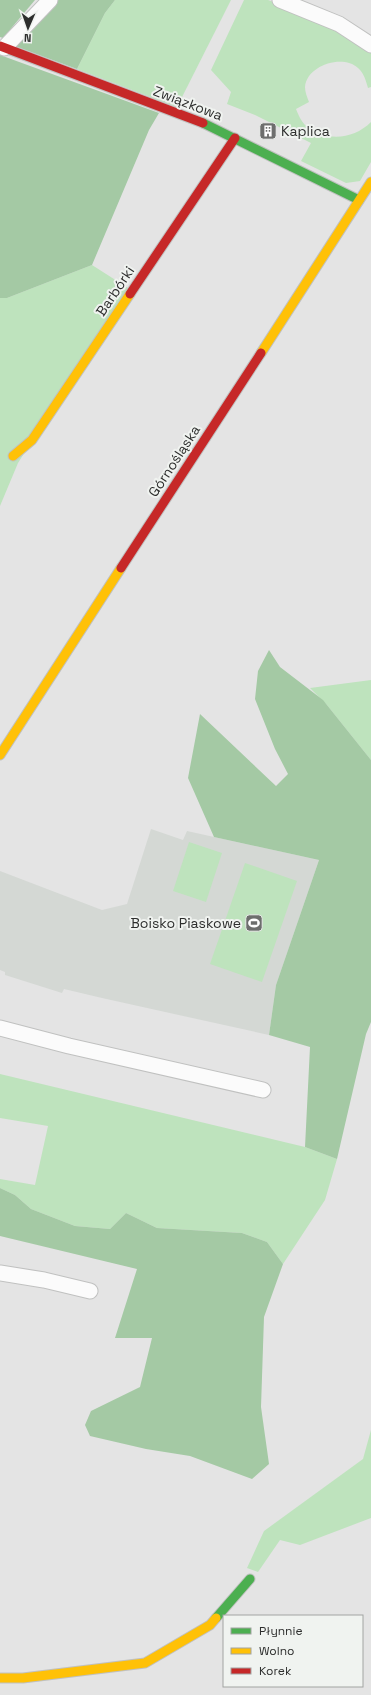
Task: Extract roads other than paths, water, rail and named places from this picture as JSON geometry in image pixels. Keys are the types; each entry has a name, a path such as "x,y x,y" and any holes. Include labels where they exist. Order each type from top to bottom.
{"street":[{"path":"2,47 50,0"},
{"path":"280,0 339,24 371,45"},
{"name":"Związkowa","path":"2,47 201,122 364,198"},
{"name":"Barbórki","path":"13,456 32,440 235,138"},
{"name":"Górnośląska","path":"0,755 364,198 371,182"},
{"path":"0,1028 69,1046 263,1090"},
{"path":"0,1273 44,1280 90,1291"},
{"path":"0,1678 23,1678 145,1663 210,1624 250,1579"}],"place":[{"name":"Kaplica","path":"268,131"},
{"name":"Boisko Piaskowe","path":"254,923"}]}
